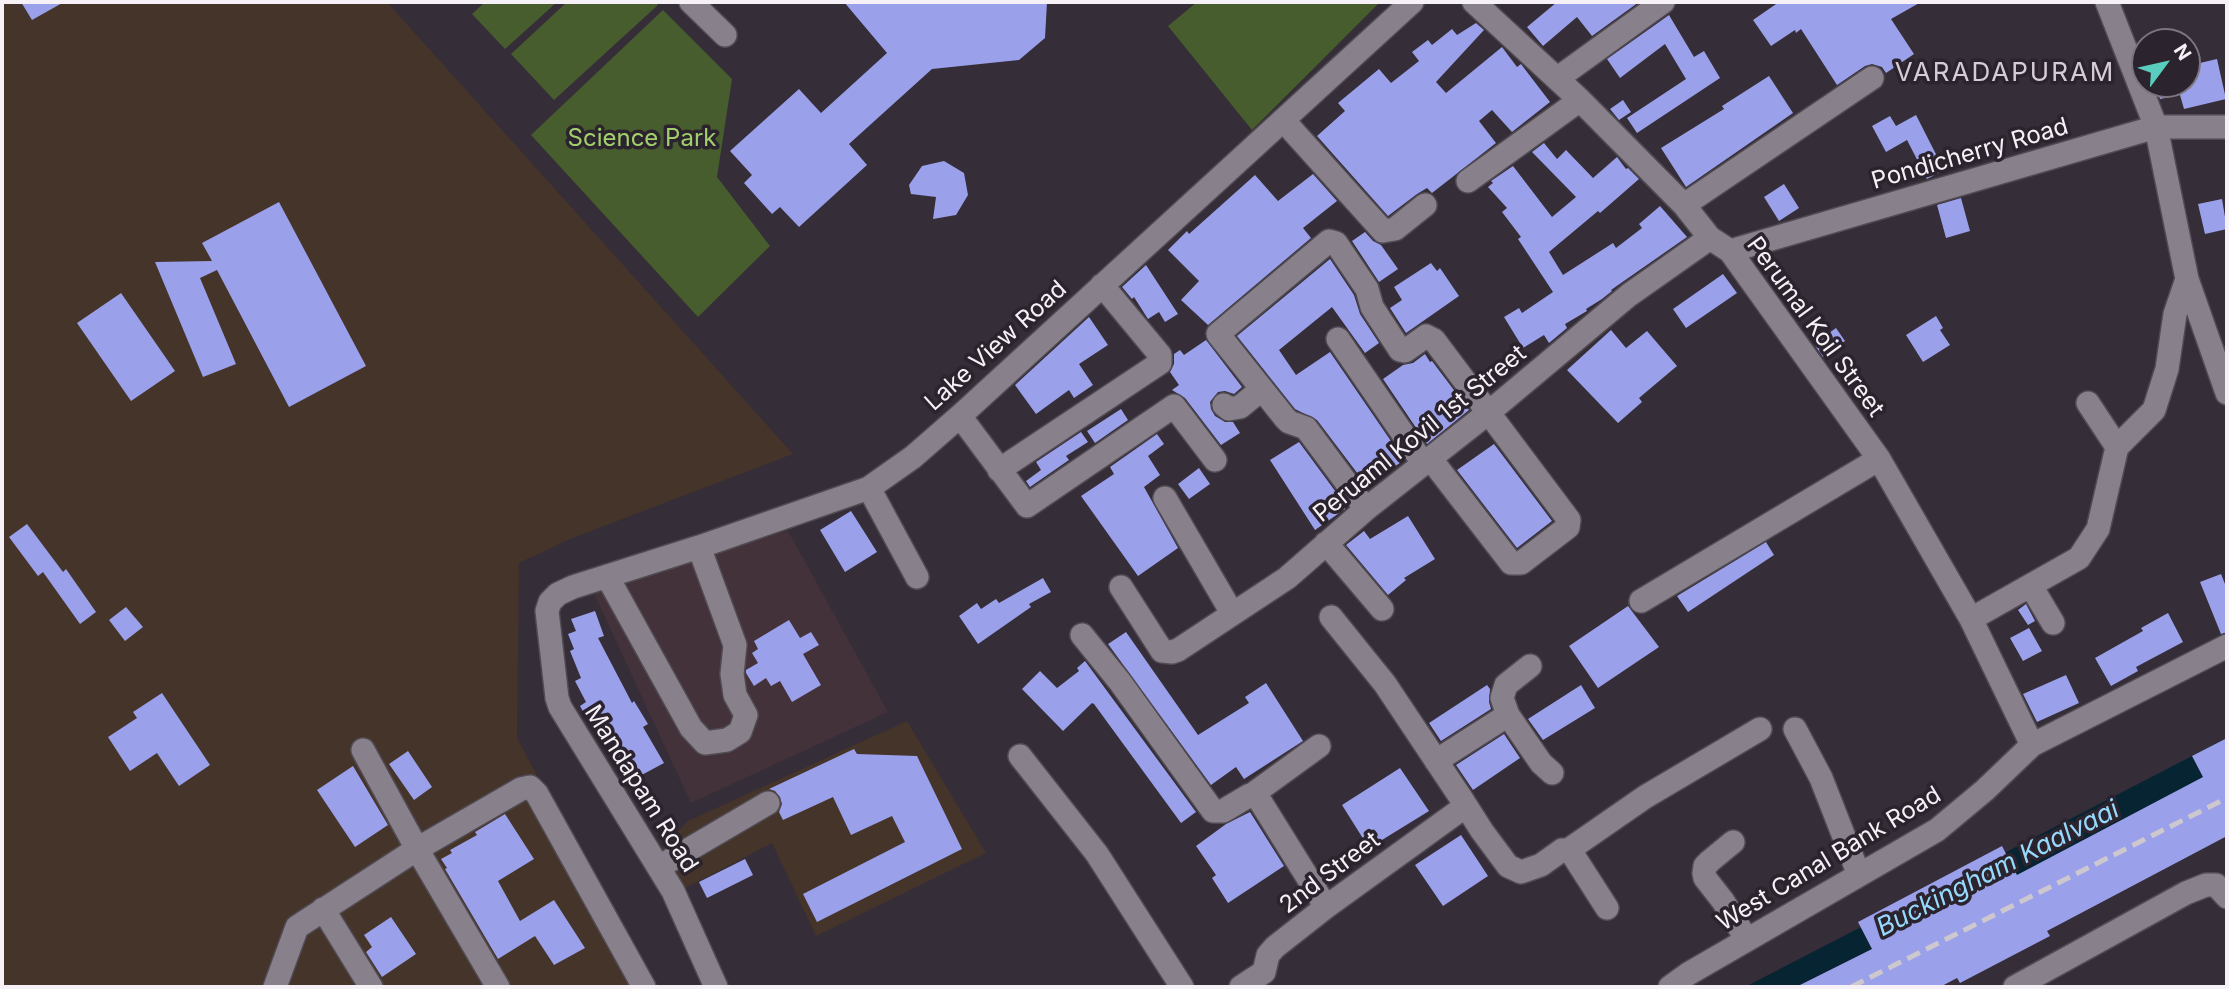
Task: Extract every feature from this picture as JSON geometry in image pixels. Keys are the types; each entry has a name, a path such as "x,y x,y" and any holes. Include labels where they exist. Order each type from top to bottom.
{"street":[{"path":"691,2 725,35"},
{"name":"Lake View Road","path":"547,611 550,602 558,594 869,488 913,457 960,416 1412,2"},
{"name":"Perumal Koil Street","path":"1474,2 1558,78 1684,205 1710,238 1730,251 1879,458 1971,619 2032,745"},
{"path":"1558,78 1663,2"},
{"path":"2108,2 2156,127 2187,279 2227,393"},
{"path":"1684,205 1872,78"},
{"path":"1468,181 1580,100"},
{"path":"1283,120 1383,231 1395,229 1425,205"},
{"name":"Pondicherry Road","path":"1730,251 2156,127 2227,127"},
{"name":"Peruaml Kovil 1st Street","path":"1121,587 1157,645 1167,652 1178,650 1287,578 1366,509 1488,413 1629,295 1710,238"},
{"path":"1338,339 1427,460 1511,563 1521,563 1568,527 1569,520 1430,338 1426,336 1405,351 1400,350 1372,307 1367,289 1332,240 1219,332 1220,337 1289,422 1307,428 1366,509"},
{"path":"1971,619 2079,558 2098,528 2117,447 2154,410 2167,369 2175,314 2187,279"},
{"path":"999,470 1160,363 1160,355 1102,285"},
{"path":"1224,405 1229,409 1240,407 1262,389"},
{"path":"2088,403 2117,447"},
{"path":"960,416 1024,504 1030,505 1174,406 1215,460"},
{"path":"1642,601 1879,458"},
{"path":"869,488 917,577"},
{"path":"1165,498 1232,613"},
{"path":"1326,543 1382,609"},
{"path":"607,576 691,728 705,743 727,740 740,732 746,715 735,695 732,674 735,645 699,547"},
{"path":"2031,586 2053,623"},
{"name":"Mandapam Road","path":"547,611 560,707 673,891 716,987"},
{"path":"1331,617 1385,684 1462,803 1508,866 1521,872 1541,864 1562,850 1567,851 1573,855 1607,908"},
{"path":"1082,635 1120,682 1213,811 1223,811 1253,794 1319,746"},
{"name":"West Canal Bank Road","path":"1670,987 1937,830 1986,790 2032,745 2227,646"},
{"path":"1530,666 1506,685 1502,698 1508,715 1541,763 1552,773"},
{"path":"1436,761 1508,715"},
{"path":"1567,851 1645,797 1760,729"},
{"path":"1795,729 1821,778 1859,875"},
{"path":"363,750 498,987"},
{"path":"1020,756 1097,854 1182,987"},
{"path":"275,987 297,927 417,849 521,789 530,787 534,789 644,987"},
{"path":"1253,794 1261,800 1326,907"},
{"path":"659,867 768,803"},
{"name":"2nd Street","path":"1241,987 1264,972 1268,955 1275,947 1462,803"},
{"path":"1733,842 1705,866 1704,873 1747,940"},
{"path":"2015,987 2186,893 2206,885 2216,886 2227,898"},
{"path":"323,909 371,987"}],"shaded area":[{"path":"2,2 387,2 793,454 570,539 519,563 517,738 650,987 2,987"},
{"path":"788,531 888,712 691,803 591,587"},
{"path":"907,721 986,853 816,936 772,843 678,892 657,853 688,821"}],"green space":[{"path":"485,2 557,2 505,49 472,14"},
{"path":"567,2 655,2 658,5 554,100 511,54"},
{"path":"1197,2 1380,2 1252,130 1168,26"},
{"name":"Science Park","path":"663,10 732,79 717,177 770,246 698,317 531,135"}],"water":[{"name":"Buckingham Kaalvaai","path":"2227,738 2227,784 1807,987 1745,987"}],"building":[{"path":"21,2 64,2 32,20"},
{"path":"844,2 1047,2 1045,38 1019,60 932,69 849,144 867,165 799,227 780,207 772,214 744,183 752,175 730,151 799,89 821,113 887,53"},
{"path":"1557,2 1639,2 1592,36 1577,17 1543,46 1527,27"},
{"path":"1779,2 1921,2 1891,19 1914,54 1886,73 1882,67 1872,64 1865,66 1837,85 1801,29 1771,46 1753,20"},
{"path":"1669,15 1694,57 1704,51 1720,78 1637,133 1627,118 1686,79 1665,44 1620,78 1607,59"},
{"path":"1476,23 1484,30 1436,82 1446,93 1502,47 1517,67 1521,64 1550,102 1512,132 1492,110 1479,121 1496,143 1432,193 1427,188 1388,216 1317,136 1345,111 1338,103 1379,69 1391,83 1419,61 1412,52 1428,40 1432,45 1452,29 1457,35"},
{"path":"2217,59 2226,99 2184,109 2181,98 2201,98 2201,63"},
{"path":"1769,76 1793,113 1686,187 1661,148 1724,109 1722,106"},
{"path":"1623,100 1631,112 1619,120 1610,109"},
{"path":"1916,115 1944,170 1927,179 1907,140 1886,152 1872,126 1890,116 1896,126"},
{"path":"1544,143 1557,159 1566,150 1593,178 1617,157 1626,169 1639,179 1549,252 1563,275 1613,243 1616,248 1642,228 1639,224 1660,206 1687,237 1611,290 1586,309 1587,311 1565,324 1567,328 1549,343 1544,335 1523,348 1504,317 1519,308 1522,313 1553,292 1518,239 1521,237 1502,212 1507,208 1488,187 1493,183 1491,181 1513,166 1552,217 1576,197 1532,152"},
{"path":"944,161 964,173 968,195 956,215 933,219 936,197 911,194 909,185 922,166"},
{"path":"1313,174 1337,201 1303,228 1311,238 1208,325 1181,300 1199,281 1168,250 1255,175 1278,201"},
{"path":"1784,184 1799,208 1779,221 1764,197"},
{"path":"1961,198 1970,231 1946,238 1937,205"},
{"path":"2222,199 2227,229 2205,234 2198,204"},
{"path":"279,202 366,366 289,407 217,270 200,278 236,364 203,377 155,262 212,261 202,243"},
{"path":"1365,232 1381,245 1398,269 1379,282 1352,241"},
{"path":"1330,259 1354,295 1360,314 1379,343 1365,353 1332,307 1279,350 1296,375 1330,352 1404,460 1367,486 1317,420 1295,409 1237,336"},
{"path":"1431,263 1437,271 1440,268 1459,296 1406,333 1390,308 1402,300 1394,287"},
{"path":"1146,265 1178,314 1165,322 1159,312 1148,319 1134,297 1132,299 1122,287"},
{"path":"1723,274 1737,293 1686,328 1673,309"},
{"path":"121,293 175,371 131,401 77,323"},
{"path":"1936,316 1943,328 1940,330 1950,345 1923,362 1906,335"},
{"path":"1089,317 1108,345 1079,364 1093,385 1074,398 1069,390 1036,414 1015,385"},
{"path":"1836,328 1845,341 1823,357 1814,344"},
{"path":"1611,330 1626,348 1647,331 1677,366 1639,398 1642,402 1618,423 1567,370"},
{"path":"1206,340 1242,387 1234,394 1218,392 1210,402 1215,416 1225,422 1233,422 1240,433 1221,445 1185,398 1172,390 1179,385 1170,372 1174,364 1174,354 1180,350 1184,355"},
{"path":"1425,354 1469,410 1427,444 1383,379"},
{"path":"1121,409 1128,420 1095,443 1087,431"},
{"path":"1081,432 1088,442 1066,456 1069,460 1030,487 1026,481 1041,470 1036,462"},
{"path":"1157,434 1164,444 1148,456 1160,475 1144,487 1178,548 1138,576 1081,496 1114,474 1110,467"},
{"path":"1299,442 1344,503 1341,504 1345,509 1315,530 1270,460"},
{"path":"1494,444 1552,521 1517,548 1457,470"},
{"path":"1199,468 1210,484 1189,499 1178,484"},
{"path":"851,511 877,552 845,572 820,530"},
{"path":"1408,516 1435,559 1404,578 1406,580 1388,595 1346,545 1364,531 1370,539"},
{"path":"27,524 63,572 66,569 96,612 80,624 43,572 38,576 9,537"},
{"path":"1766,542 1774,555 1688,612 1677,596"},
{"path":"2221,574 2227,589 2227,632 2221,634 2200,582"},
{"path":"1043,578 1051,592 1029,604 1031,607 978,644 959,616 977,603 981,609 996,599 999,603"},
{"path":"2026,604 2035,621 2028,625 2018,610"},
{"path":"1628,606 1659,647 1598,688 1569,646"},
{"path":"126,607 143,627 125,641 109,620"},
{"path":"595,611 604,636 598,638 632,703 634,701 648,724 643,727 664,763 625,784 617,770 621,768 580,706 586,702 575,681 581,678 570,651 574,649 568,634 576,631 571,619"},
{"path":"2168,613 2183,642 2136,667 2138,671 2111,686 2095,658 2143,631 2141,628"},
{"path":"789,620 800,638 811,632 819,645 803,654 821,685 792,702 780,681 771,686 766,678 754,686 746,673 746,670 758,663 752,653 758,649 754,641"},
{"path":"2029,628 2042,651 2023,661 2010,638"},
{"path":"1126,632 1198,735 1249,703 1245,697 1266,683 1303,741 1244,779 1236,767 1211,785 1108,644"},
{"path":"1085,661 1196,812 1181,823 1094,704 1063,731 1022,689 1040,671 1057,688 1079,671 1077,668"},
{"path":"2066,675 2079,703 2037,722 2023,694"},
{"path":"1487,685 1490,689 1491,709 1441,741 1429,723"},
{"path":"1581,685 1595,708 1543,740 1528,719"},
{"path":"162,693 210,765 179,786 157,753 130,771 108,737 137,718 133,712"},
{"path":"1504,734 1520,758 1473,790 1456,765"},
{"path":"2227,738 2227,836 2047,931 2050,936 1960,983 1957,978 1940,987 1796,987 1872,949 1858,922 2002,846 2017,875 2203,777 2192,756"},
{"path":"854,749 857,754 917,756 962,849 817,922 803,894 905,842 892,816 851,835 833,797 783,820 779,812 782,804 780,797 769,789"},
{"path":"408,751 432,787 414,800 389,764"},
{"path":"353,766 388,825 355,847 317,790"},
{"path":"1400,768 1429,811 1369,848 1342,805"},
{"path":"1250,812 1284,866 1228,903 1212,878 1216,875 1196,846 1226,824"},
{"path":"505,814 534,859 498,881 520,921 554,900 585,948 554,965 535,936 498,959 441,859 452,853 450,850 477,835 475,832"},
{"path":"1461,835 1488,876 1443,906 1415,865"},
{"path":"745,859 753,875 707,898 699,882"},
{"path":"391,917 416,954 382,977 366,952 372,947 364,935"}],"railway":[{"path":"1851,987 2227,798"}],"district":[{"name":"VARADAPURAM","path":"2005,73"}]}
